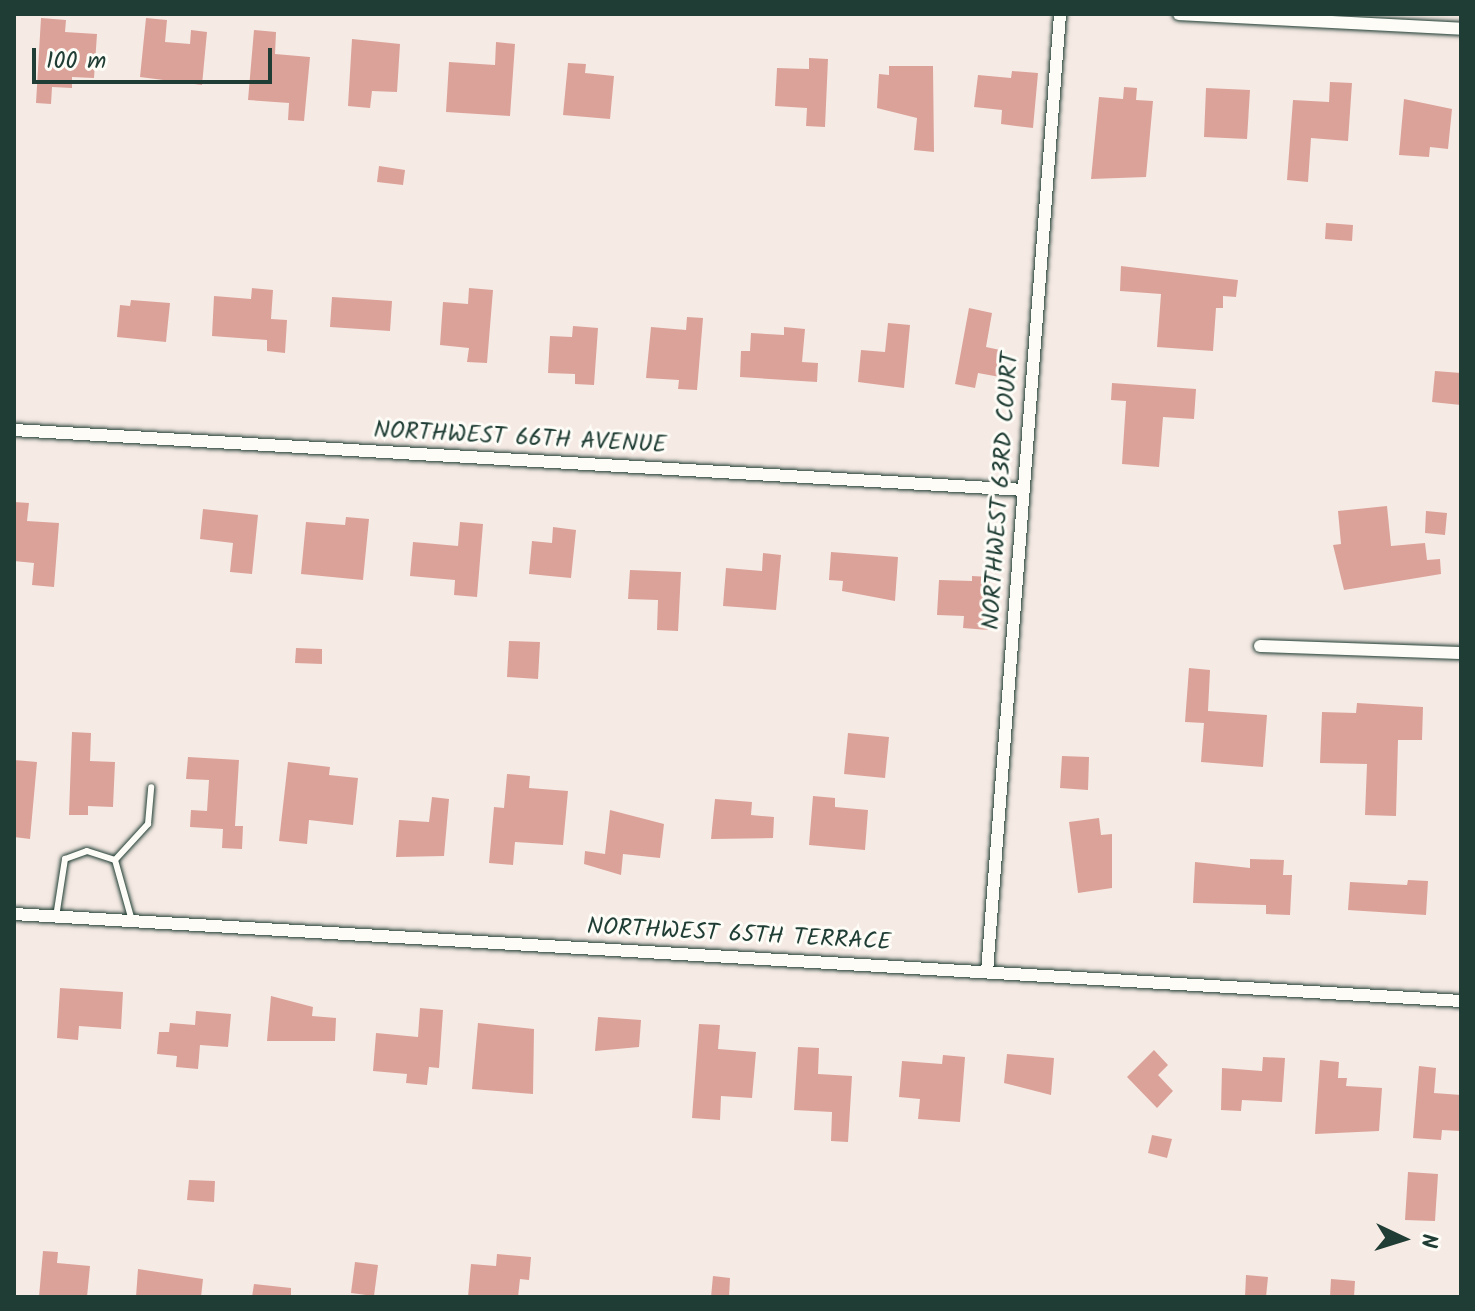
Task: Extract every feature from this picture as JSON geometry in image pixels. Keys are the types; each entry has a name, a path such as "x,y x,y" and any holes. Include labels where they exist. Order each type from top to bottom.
{"street":[{"name":"NORTHWEST 63RD COURT","path":"987,972 1060,14"},
{"path":"1179,14 1461,29"},
{"name":"NORTHWEST 66TH AVENUE","path":"14,430 1023,490"},
{"path":"1260,646 1461,653"},
{"name":"NORTHWEST 65TH TERRACE","path":"14,914 1461,1001"}],"lane":[{"path":"115,860 148,824 151,787"},
{"path":"56,917 65,859 87,851 115,860"},
{"path":"115,860 132,921"}],"building":[{"path":"41,18 66,20 65,32 97,34 94,78 72,77 72,88 52,87 51,104 36,103"},
{"path":"146,18 167,20 165,42 190,44 191,30 207,32 202,85 140,77"},
{"path":"254,30 276,32 275,54 310,57 304,121 288,120 289,103 248,100"},
{"path":"352,39 400,44 397,92 372,91 370,108 348,106"},
{"path":"496,42 515,44 510,116 446,112 449,62 495,65"},
{"path":"809,58 828,59 825,127 806,126 807,108 775,106 777,68 809,69"},
{"path":"568,63 586,64 585,73 614,76 610,119 563,115"},
{"path":"889,66 933,66 934,152 914,150 917,118 877,108 879,74 889,75"},
{"path":"1012,71 1038,73 1033,128 1001,124 1002,110 974,107 978,75 1011,78"},
{"path":"1330,82 1352,83 1348,141 1311,138 1308,182 1287,180 1293,100 1329,102"},
{"path":"1124,87 1137,88 1136,100 1153,101 1146,177 1091,179 1099,97 1123,99"},
{"path":"1206,88 1250,90 1247,139 1204,137"},
{"path":"1404,99 1452,109 1448,149 1430,147 1429,157 1399,155"},
{"path":"379,166 405,170 403,185 377,182"},
{"path":"1326,223 1353,225 1352,241 1325,239"},
{"path":"1121,266 1238,280 1236,297 1223,296 1223,308 1216,308 1213,351 1157,347 1161,294 1120,291"},
{"path":"252,288 273,290 271,319 287,320 285,353 267,351 267,340 212,336 214,296 251,299"},
{"path":"469,288 493,290 487,363 467,362 469,348 440,345 443,302 468,304"},
{"path":"332,297 392,301 390,331 330,327"},
{"path":"131,300 170,303 166,342 117,337 120,305 130,306"},
{"path":"969,308 992,313 986,347 1005,351 1000,377 978,373 975,388 955,384"},
{"path":"687,317 703,318 697,390 678,389 679,380 646,378 651,327 686,330"},
{"path":"888,323 910,325 904,388 858,382 861,350 885,352"},
{"path":"573,326 598,328 594,385 575,384 575,374 548,373 550,336 572,337"},
{"path":"784,327 805,329 802,362 818,363 817,382 740,377 741,351 750,351 751,333 784,335"},
{"path":"1435,371 1461,373 1461,405 1432,402"},
{"path":"1112,383 1196,389 1194,419 1163,417 1159,467 1122,464 1126,401 1111,400"},
{"path":"14,502 29,503 27,521 59,523 54,587 32,585 34,563 14,561"},
{"path":"1387,506 1391,546 1425,543 1427,560 1440,559 1441,574 1344,590 1333,545 1341,544 1338,511"},
{"path":"203,509 258,515 252,574 230,572 233,543 200,539"},
{"path":"1426,511 1447,513 1445,535 1425,533"},
{"path":"346,517 369,519 363,580 301,574 306,522 345,525"},
{"path":"460,522 483,524 477,597 454,595 455,580 410,576 413,542 458,546"},
{"path":"553,527 576,530 571,578 529,574 532,541 552,543"},
{"path":"831,552 898,557 895,601 842,591 843,581 829,580"},
{"path":"763,553 781,555 776,610 723,606 726,568 762,571"},
{"path":"630,570 681,572 678,631 657,630 658,600 628,599"},
{"path":"972,576 990,577 988,630 963,628 964,616 937,615 939,580 972,581"},
{"path":"509,641 540,642 538,679 507,677"},
{"path":"296,648 322,649 322,664 295,663"},
{"path":"1189,668 1210,670 1208,711 1267,715 1263,767 1201,762 1204,723 1185,722"},
{"path":"1357,703 1423,707 1422,740 1398,740 1396,816 1365,815 1367,764 1320,763 1322,712 1356,713"},
{"path":"72,732 91,733 90,761 115,762 113,807 88,806 88,815 69,815"},
{"path":"848,733 889,737 885,778 844,774"},
{"path":"1062,756 1089,757 1088,790 1060,788"},
{"path":"188,757 239,760 235,826 243,826 242,849 222,848 223,829 190,827 191,810 207,811 209,780 186,779"},
{"path":"14,760 37,762 30,839 14,837"},
{"path":"288,762 330,767 329,775 358,778 353,825 309,820 307,844 279,841"},
{"path":"507,774 530,776 529,788 568,791 563,845 515,842 513,865 489,863 494,807 504,808"},
{"path":"813,796 835,798 835,807 868,810 865,850 809,845"},
{"path":"432,797 449,799 444,856 396,857 399,820 429,822"},
{"path":"715,799 752,802 751,815 774,817 773,838 711,839"},
{"path":"610,810 664,824 660,858 623,854 621,875 584,864 585,851 605,854"},
{"path":"1099,818 1101,835 1112,834 1112,888 1078,893 1069,822"},
{"path":"1250,859 1284,860 1283,875 1292,875 1290,915 1266,914 1266,905 1193,903 1195,862 1250,868"},
{"path":"1408,880 1428,881 1426,915 1348,910 1350,882 1407,885"},
{"path":"60,988 123,992 121,1029 79,1026 78,1040 57,1038"},
{"path":"271,996 313,1007 312,1016 336,1018 335,1041 267,1041"},
{"path":"420,1008 443,1010 439,1068 429,1067 427,1085 406,1083 407,1074 373,1071 376,1033 418,1037"},
{"path":"196,1011 231,1014 228,1047 200,1045 198,1069 176,1067 177,1056 157,1054 159,1032 169,1032 170,1023 195,1025"},
{"path":"598,1017 641,1020 639,1047 595,1051"},
{"path":"478,1023 534,1029 533,1094 472,1089"},
{"path":"699,1024 720,1025 718,1049 756,1052 752,1098 721,1096 720,1120 692,1118"},
{"path":"798,1047 819,1048 818,1074 852,1076 848,1142 831,1141 832,1112 794,1110"},
{"path":"1154,1050 1168,1065 1158,1075 1173,1091 1157,1108 1127,1077"},
{"path":"1007,1054 1054,1058 1051,1095 1004,1083"},
{"path":"943,1055 965,1057 960,1122 918,1119 920,1099 899,1097 902,1061 942,1064"},
{"path":"1263,1057 1285,1058 1282,1102 1242,1100 1241,1111 1221,1110 1222,1068 1262,1071"},
{"path":"1320,1060 1339,1062 1338,1078 1347,1078 1346,1086 1382,1088 1379,1131 1315,1134"},
{"path":"1419,1066 1436,1068 1434,1093 1461,1095 1461,1131 1442,1130 1441,1140 1413,1138"},
{"path":"1152,1135 1172,1139 1167,1158 1148,1153"},
{"path":"1408,1172 1438,1174 1435,1221 1405,1220"},
{"path":"189,1180 215,1181 214,1202 187,1200"},
{"path":"43,1251 58,1252 57,1263 90,1266 87,1297 39,1297"},
{"path":"497,1254 531,1257 529,1280 520,1279 518,1297 468,1297 471,1264 496,1266"},
{"path":"355,1262 378,1265 374,1296 351,1293"},
{"path":"138,1269 203,1279 201,1297 136,1297"},
{"path":"1246,1275 1268,1277 1266,1297 1245,1297"},
{"path":"713,1276 730,1278 729,1297 711,1297"},
{"path":"1331,1279 1355,1281 1354,1297 1330,1297"},
{"path":"254,1284 291,1288 291,1297 252,1297"}]}
